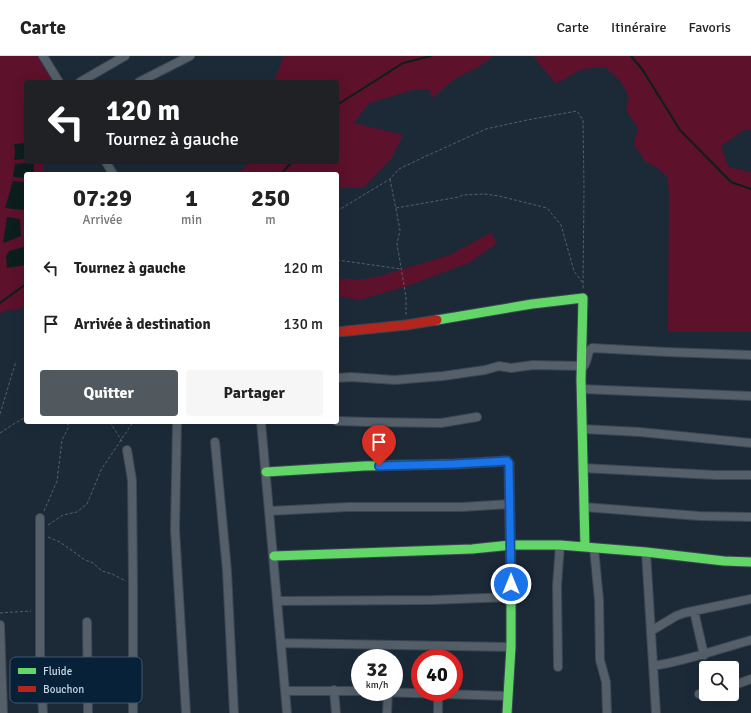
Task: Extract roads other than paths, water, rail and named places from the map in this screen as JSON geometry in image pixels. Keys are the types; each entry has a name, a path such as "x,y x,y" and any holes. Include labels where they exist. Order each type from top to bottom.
{"street":[{"path":"83,80 125,56"},
{"path":"143,80 190,56"},
{"path":"47,57 58,80"},
{"path":"339,332 406,325 532,304 583,298 581,389 584,507 599,600 600,660 606,682 607,713"},
{"path":"339,378 351,377 395,380 443,376 485,370 499,366 511,368 533,365 581,368 586,364 588,352 592,348 751,355"},
{"path":"581,389 751,396"},
{"path":"339,420 441,423 477,417"},
{"path":"177,424 175,530 186,713"},
{"path":"261,424 287,713"},
{"path":"582,429 640,432 751,443"},
{"path":"215,442 226,571 234,713"},
{"path":"127,450 132,480 134,657"},
{"path":"266,472 364,466 454,464 504,460 509,463 511,646 507,713"},
{"path":"583,468 715,475 750,475"},
{"path":"269,511 348,507 462,507 510,504"},
{"path":"584,507 699,516 751,517"},
{"path":"40,526 41,657"},
{"path":"274,556 472,549 511,545 560,545 646,552 724,561 751,562"},
{"path":"558,667 557,585 560,545"},
{"path":"646,552 656,713"},
{"path":"277,602 432,600 511,597"},
{"path":"651,631 676,616 751,599"},
{"path":"694,611 704,655"},
{"path":"87,622 88,657"},
{"path":"0,625 3,713"},
{"path":"653,666 673,663 704,655 731,645 751,640"},
{"path":"281,643 511,646"},
{"path":"739,683 751,679"},
{"path":"334,690 336,713"},
{"path":"285,691 351,691"},
{"path":"463,694 508,696"},
{"path":"387,713 388,701"},
{"path":"438,701 438,713"},
{"path":"43,703 43,713"},
{"path":"133,703 133,713"}],"waterway":[{"path":"339,104 403,63 431,56"},
{"path":"631,56 642,69 680,130 731,182 751,189"},
{"path":"283,172 290,164"},
{"path":"0,303 24,285"}]}
